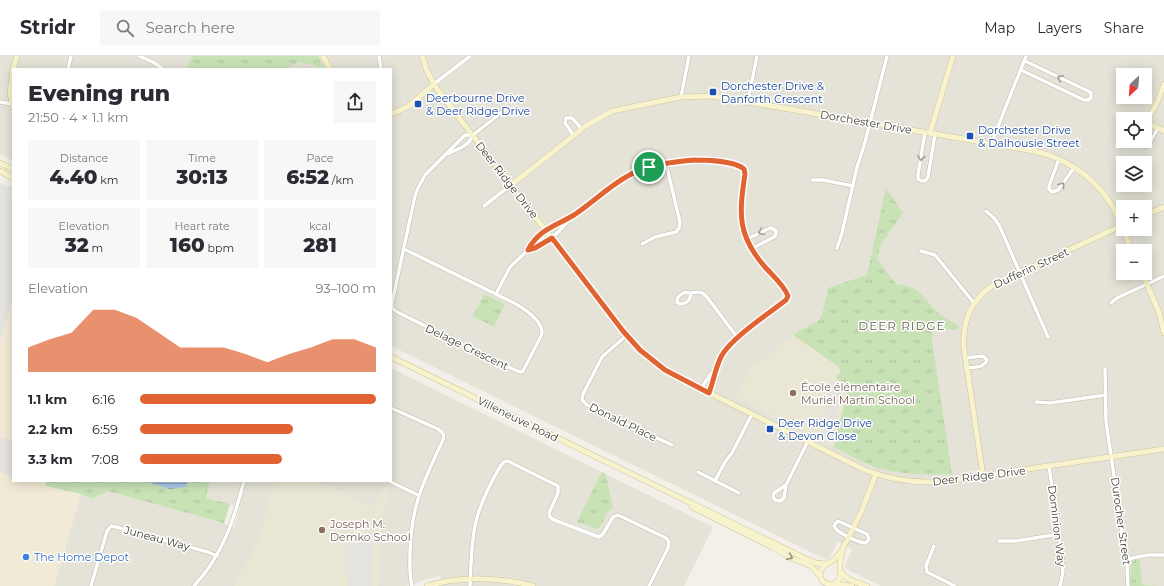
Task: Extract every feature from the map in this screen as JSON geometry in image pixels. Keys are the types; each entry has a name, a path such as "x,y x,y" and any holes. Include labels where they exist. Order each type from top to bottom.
{"street":[{"path":"14,68 17,56"},
{"path":"68,68 71,56"},
{"path":"139,56 153,62 162,68"},
{"path":"323,56 329,68"},
{"path":"379,56 381,68"},
{"name":"Deer Ridge Drive","path":"422,56 427,71 434,84 510,185 627,335 640,350 659,366 701,389 876,474 900,480 922,482 946,481 1164,449"},
{"path":"392,114 409,106 470,56"},
{"path":"681,97 689,56"},
{"path":"748,101 756,56"},
{"path":"837,248 887,56"},
{"path":"930,133 928,177 922,182 919,180 918,175 930,133 953,56"},
{"path":"991,144 1026,56"},
{"path":"1021,70 1084,100 1091,98 1091,93 1088,91 1025,60"},
{"path":"0,102 12,106 10,87 12,76"},
{"path":"1152,112 1157,103 1164,84"},
{"name":"Dorchester Drive","path":"510,185 582,129 598,118 612,111 681,97 707,95 1034,151 1059,159 1088,177 1100,189 1116,214"},
{"path":"473,135 506,109"},
{"path":"574,136 564,123 566,118 572,118 582,129"},
{"path":"1152,126 1164,131"},
{"path":"1152,140 1158,128"},
{"name":"Delage Crescent","path":"404,249 526,310 536,320 542,328 542,336 526,368 522,372 516,371 393,310 392,305 404,249 418,188 428,171 465,135 473,135 470,142 460,149 446,154"},
{"path":"1059,159 1049,186 1049,189 1052,192 1058,190 1074,168"},
{"path":"496,294 510,267 528,250 532,242 546,230 573,215 632,173 649,167 684,161 702,160 738,165 742,167 745,172 740,211 747,240 758,259 786,292 788,297 738,338 724,352 714,371 701,389"},
{"path":"0,163 12,169"},
{"path":"642,244 655,237 675,232 679,228 680,222 666,164"},
{"path":"0,171 12,177"},
{"path":"812,180 823,180 853,186"},
{"path":"484,206 510,185"},
{"path":"1152,213 1164,207"},
{"path":"986,211 999,225 1048,337"},
{"path":"528,250 535,248 552,238 573,215"},
{"path":"747,240 770,228 776,231 774,237 751,249"},
{"name":"Dufferin Street","path":"983,476 965,358 964,329 968,315 974,303 989,287 1116,229"},
{"path":"921,251 935,255 974,303"},
{"path":"1111,304 1117,298 1164,276"},
{"path":"1145,280 1159,312 1164,333"},
{"path":"691,294 700,292 704,294 738,338"},
{"name":"Donald Place","path":"627,335 602,357 583,394 582,400 587,404 672,445"},
{"path":"965,358 981,355 985,356 987,360 986,364 983,366 966,368"},
{"name":"Villeneuve Road","path":"392,357 644,481 810,560 827,564"},
{"name":"Durocher Street","path":"1105,369 1106,421 1127,559 1128,586"},
{"path":"709,393 714,379 714,371"},
{"path":"1036,402 1050,403 1106,395"},
{"path":"392,408 438,429 443,434 442,442 418,494 413,518 410,540 410,573 412,586"},
{"path":"715,481 724,462 731,454 752,414"},
{"path":"786,485 774,493 773,497 775,500 783,500 786,485 808,442"},
{"path":"470,586 473,539 479,511 501,465 508,461 558,486 558,493 549,513 550,517 554,520 599,536 603,534 612,518 618,515 666,538 669,542 668,548 649,586"},
{"name":"Dominion Way","path":"1049,466 1063,564 1060,586"},
{"path":"698,472 739,493"},
{"path":"821,586 822,568 835,559 842,550 865,502 876,474"},
{"name":"Villeneuve Road","path":"644,481 787,556 811,566 821,578"},
{"path":"194,586 217,556 230,528 244,482"},
{"path":"391,482 418,494"},
{"path":"836,522 841,522 853,528 867,534 869,539 868,541 866,543 861,543 837,531 835,524 836,522"},
{"name":"Juneau Way","path":"91,586 107,531 111,526 208,552 217,556"},
{"path":"999,541 1016,541 1059,534"},
{"path":"934,546 926,566 927,572 955,586"},
{"path":"833,585 840,579 842,550"},
{"path":"1127,559 1148,555 1164,555"},
{"path":"827,564 836,565 848,579 867,586"},
{"path":"821,578 826,584 852,586"},
{"path":"427,586 449,581 470,579 501,580 533,586"}],"shaded area":[{"path":"0,56 1164,56 1164,586 881,586 846,569 845,566 852,549 838,542 829,558 825,559 392,346 392,68 12,68 12,160 0,154"},
{"path":"0,182 12,188 12,482 47,482 45,486 81,494 54,586 0,586"},
{"path":"0,184 12,188 10,197 12,198 12,300 0,342"},
{"name":"École élémentaire Muriel Martin School","path":"793,335 838,366 848,388 834,447 736,397 749,370"},
{"path":"392,368 713,527 684,586 440,586 441,575 406,586 378,586 381,522 388,488 385,487 374,508 319,482 392,482"},
{"path":"831,382 843,385 832,437 823,435 826,420 823,419"},
{"path":"0,437 12,441 12,476 0,472"},
{"path":"210,482 275,482 260,537 234,586 54,586 81,494 92,499 106,491 224,523 234,528 240,507 206,498"},
{"name":"Joseph M. Demko School","path":"275,482 319,482 374,508 385,487 389,488 381,522 378,586 234,586 260,537"},
{"path":"347,532 374,535 371,586 348,586 348,573 345,572"}],"green space":[{"path":"192,56 318,56 324,68 300,62 285,68 187,68"},
{"path":"886,188 903,213 881,244 877,259 896,284 917,291 940,314 959,326 958,330 933,328 932,341 952,474 916,474 881,469 863,462 834,447 848,388 846,383 838,381 836,376 841,373 838,366 793,335 821,319 828,288 867,275"},
{"path":"484,294 505,304 494,327 473,316"},
{"path":"602,472 606,474 613,508 608,512 602,524 597,529 577,522"},
{"path":"47,482 210,482 206,498 230,504 224,523 107,491 92,499 81,494 45,486"},
{"path":"1134,560 1140,560 1142,585 1159,586 1130,586 1131,564"}],"water":[{"path":"148,482 188,482 185,487 170,489"}],"place":[{"name":"Dorchester Drive & Danforth Crescent","path":"713,92"},
{"name":"Deerbourne Drive & Deer Ridge Drive","path":"418,104"},
{"name":"Dorchester Drive & Dalhousie Street","path":"970,136"},
{"name":"École élémentaire Muriel Martin School","path":"793,393"},
{"name":"Deer Ridge Drive & Devon Close","path":"770,429"},
{"name":"Joseph M. Demko School","path":"322,530"},
{"name":"The Home Depot","path":"26,557"}],"district":[{"name":"DEER RIDGE","path":"902,325"}],"route":[{"path":"711,160 742,167 745,172 740,211 745,234 754,254 788,296 786,300 727,348 714,371 714,379 709,393 665,370 640,350 623,331 552,238 535,248 528,250 532,242 550,226 573,215 625,177 649,167 676,162 711,160"}]}
